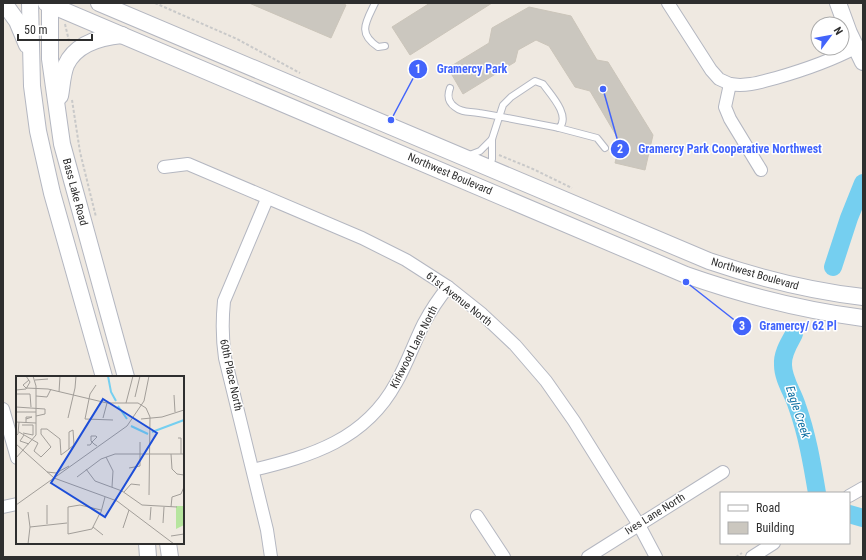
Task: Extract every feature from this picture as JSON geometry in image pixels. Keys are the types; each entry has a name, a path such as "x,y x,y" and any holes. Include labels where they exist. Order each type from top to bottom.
{"main road":[{"path":"4,3 17,21 30,53"},
{"name":"Bass Lake Road","path":"30,3 30,53 35,114 43,154 68,250 104,376"},
{"name":"Bass Lake Road","path":"49,3 50,59 62,144 126,376"},
{"name":"Northwest Boulevard","path":"49,3 686,274 732,290 781,304 863,318"},
{"name":"Northwest Boulevard","path":"99,3 640,233 715,263 794,286 863,297"},
{"path":"121,3 197,36 212,51"},
{"path":"838,3 863,62"},
{"path":"58,118 63,78 66,66 71,57 75,52 95,40 122,35"},
{"path":"317,117 341,119 472,174 483,174 490,169"},
{"path":"146,544 148,557"},
{"path":"168,544 170,557"}],"street":[{"path":"668,3 710,70 719,79 730,84 739,86 752,84 803,70 822,64 856,48"},
{"path":"730,84 724,106 730,119 761,170"},
{"name":"61st Avenue North","path":"164,167 188,164 267,199 362,238 406,260 448,287 482,314 515,345 546,381 574,421 639,525 656,557"},
{"name":"60th Place North","path":"267,199 224,301 222,338 225,358 267,530 271,557"},
{"name":"Kirkwood Lane North","path":"253,470 291,461 328,447 362,424 380,408 396,385 425,322 448,287"},
{"path":"3,409 16,454"},
{"name":"Ives Lane North","path":"588,557 723,472"},
{"path":"850,495 863,488"},
{"path":"3,507 16,504"},
{"path":"476,516 504,557"},
{"path":"752,557 772,544"}],"lane":[{"path":"375,3 365,26 365,31 372,43 378,47 385,46"},
{"path":"490,169 492,159 492,139 503,105 511,97 535,81 543,84 563,114 564,120 562,125 558,128"},
{"path":"450,88 448,93 449,102 456,108 466,112 478,112 558,128 597,138 605,148"},
{"path":"461,157 469,156 480,151 492,139"}],"path":[{"path":"155,3 237,39 306,76"},
{"path":"64,19 70,48"},
{"path":"72,97 80,152 98,224"},
{"path":"498,155 533,169 577,191"}],"building":[{"path":"249,3 341,3 346,5 331,38"},
{"path":"430,3 492,3 410,55 392,27"},
{"path":"529,7 571,16 597,60 608,62 653,135 645,170 615,163 620,142 590,91 575,87 549,46 536,40 518,50 515,62 463,94 448,68 489,43 492,28"}],"waterway":[{"name":"Eagle Creek","path":"833,267 849,218 863,183"},
{"name":"Eagle Creek","path":"794,334 785,353 783,370 804,427 817,492"},
{"name":"Eagle Creek","path":"850,514 863,518"}],"place":[{"name":"Gramercy Park Cooperative Northwest","path":"603,89"},
{"name":"Gramercy Park","path":"391,120"},
{"name":"Gramercy/ 62 Pl","path":"686,282"}]}
